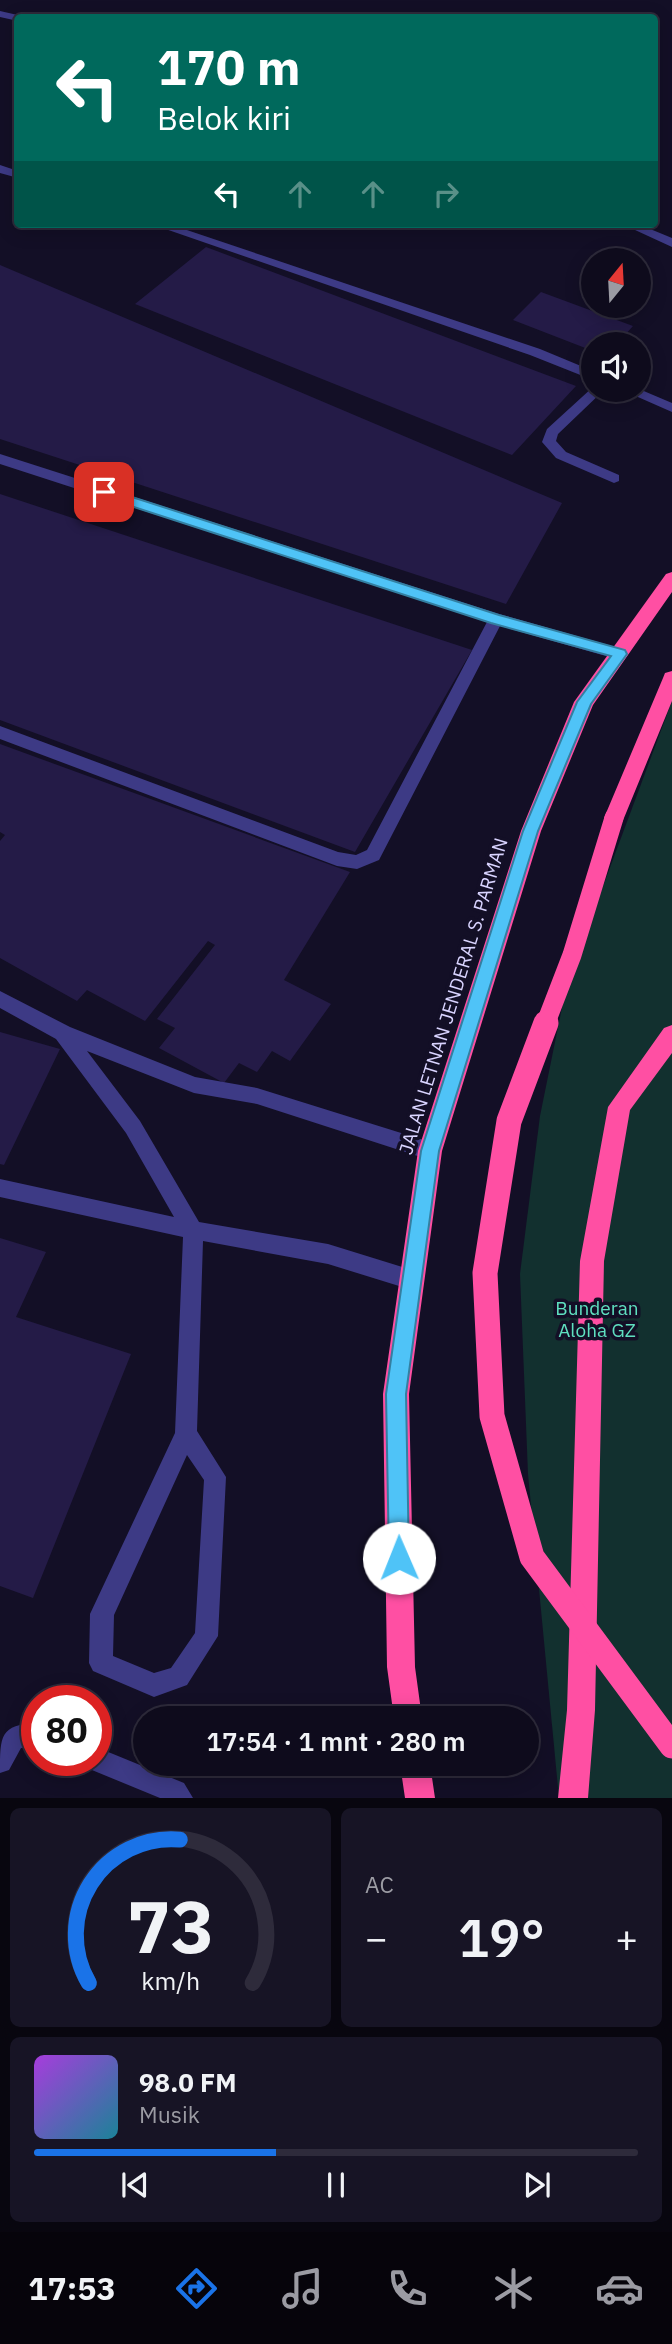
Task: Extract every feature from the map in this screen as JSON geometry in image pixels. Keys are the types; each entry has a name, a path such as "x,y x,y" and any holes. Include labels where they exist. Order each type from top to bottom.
{"highway":[{"name":"JALAN LETNAN JENDERAL S. PARMAN","path":"406,1706 401,1667 396,1394 430,1151 531,831 584,702 672,578"},
{"path":"672,678 614,818 572,955 509,1121 485,1273 492,1416 533,1557 672,1746"},
{"path":"573,1798 580,1710 592,1261 620,1107 672,1035"},
{"path":"417,1776 420,1798"}],"street":[{"path":"169,228 535,352 581,371"},
{"path":"637,228 672,243"},
{"path":"651,399 672,408"},
{"path":"584,402 552,432 550,442 561,455 614,478"},
{"path":"0,459 540,633 620,654"},
{"path":"0,732 337,859 357,862 373,855 496,619"},
{"path":"0,999 63,1033 194,1085 257,1096 430,1151"},
{"path":"63,1033 133,1127 193,1230 186,1434 102,1614 101,1663 153,1685 179,1677 206,1636 215,1477 186,1434"},
{"path":"0,1188 193,1230 328,1254 412,1280"},
{"path":"0,1761 14,1736 21,1736"},
{"path":"112,1766 175,1792 181,1798"}],"green space":[{"name":"Bunderan Aloha GZ","path":"672,701 672,1798 559,1798 528,1474 520,1274 540,1116 567,983"}],"building":[{"path":"206,247 576,386 512,455 135,304"},
{"path":"0,265 562,503 506,604 0,439"},
{"path":"541,292 581,307 581,318 611,318 633,326 628,332 581,332 581,346 513,320"},
{"path":"0,494 472,650 355,852 0,720"},
{"path":"0,744 350,872 284,980 331,1004 290,1061 272,1051 257,1072 239,1063 224,1083 159,1048 175,1028 157,1019 215,945 208,941 145,1021 87,990 77,1001 0,958 0,841 5,835 0,832"},
{"path":"0,1032 60,1049 4,1165 0,1164"},
{"path":"0,1238 46,1252 16,1317 131,1354 33,1598 0,1586"}],"route":[{"path":"104,492 540,633 620,654 584,702 531,831 430,1151 396,1394 399,1558"}]}
